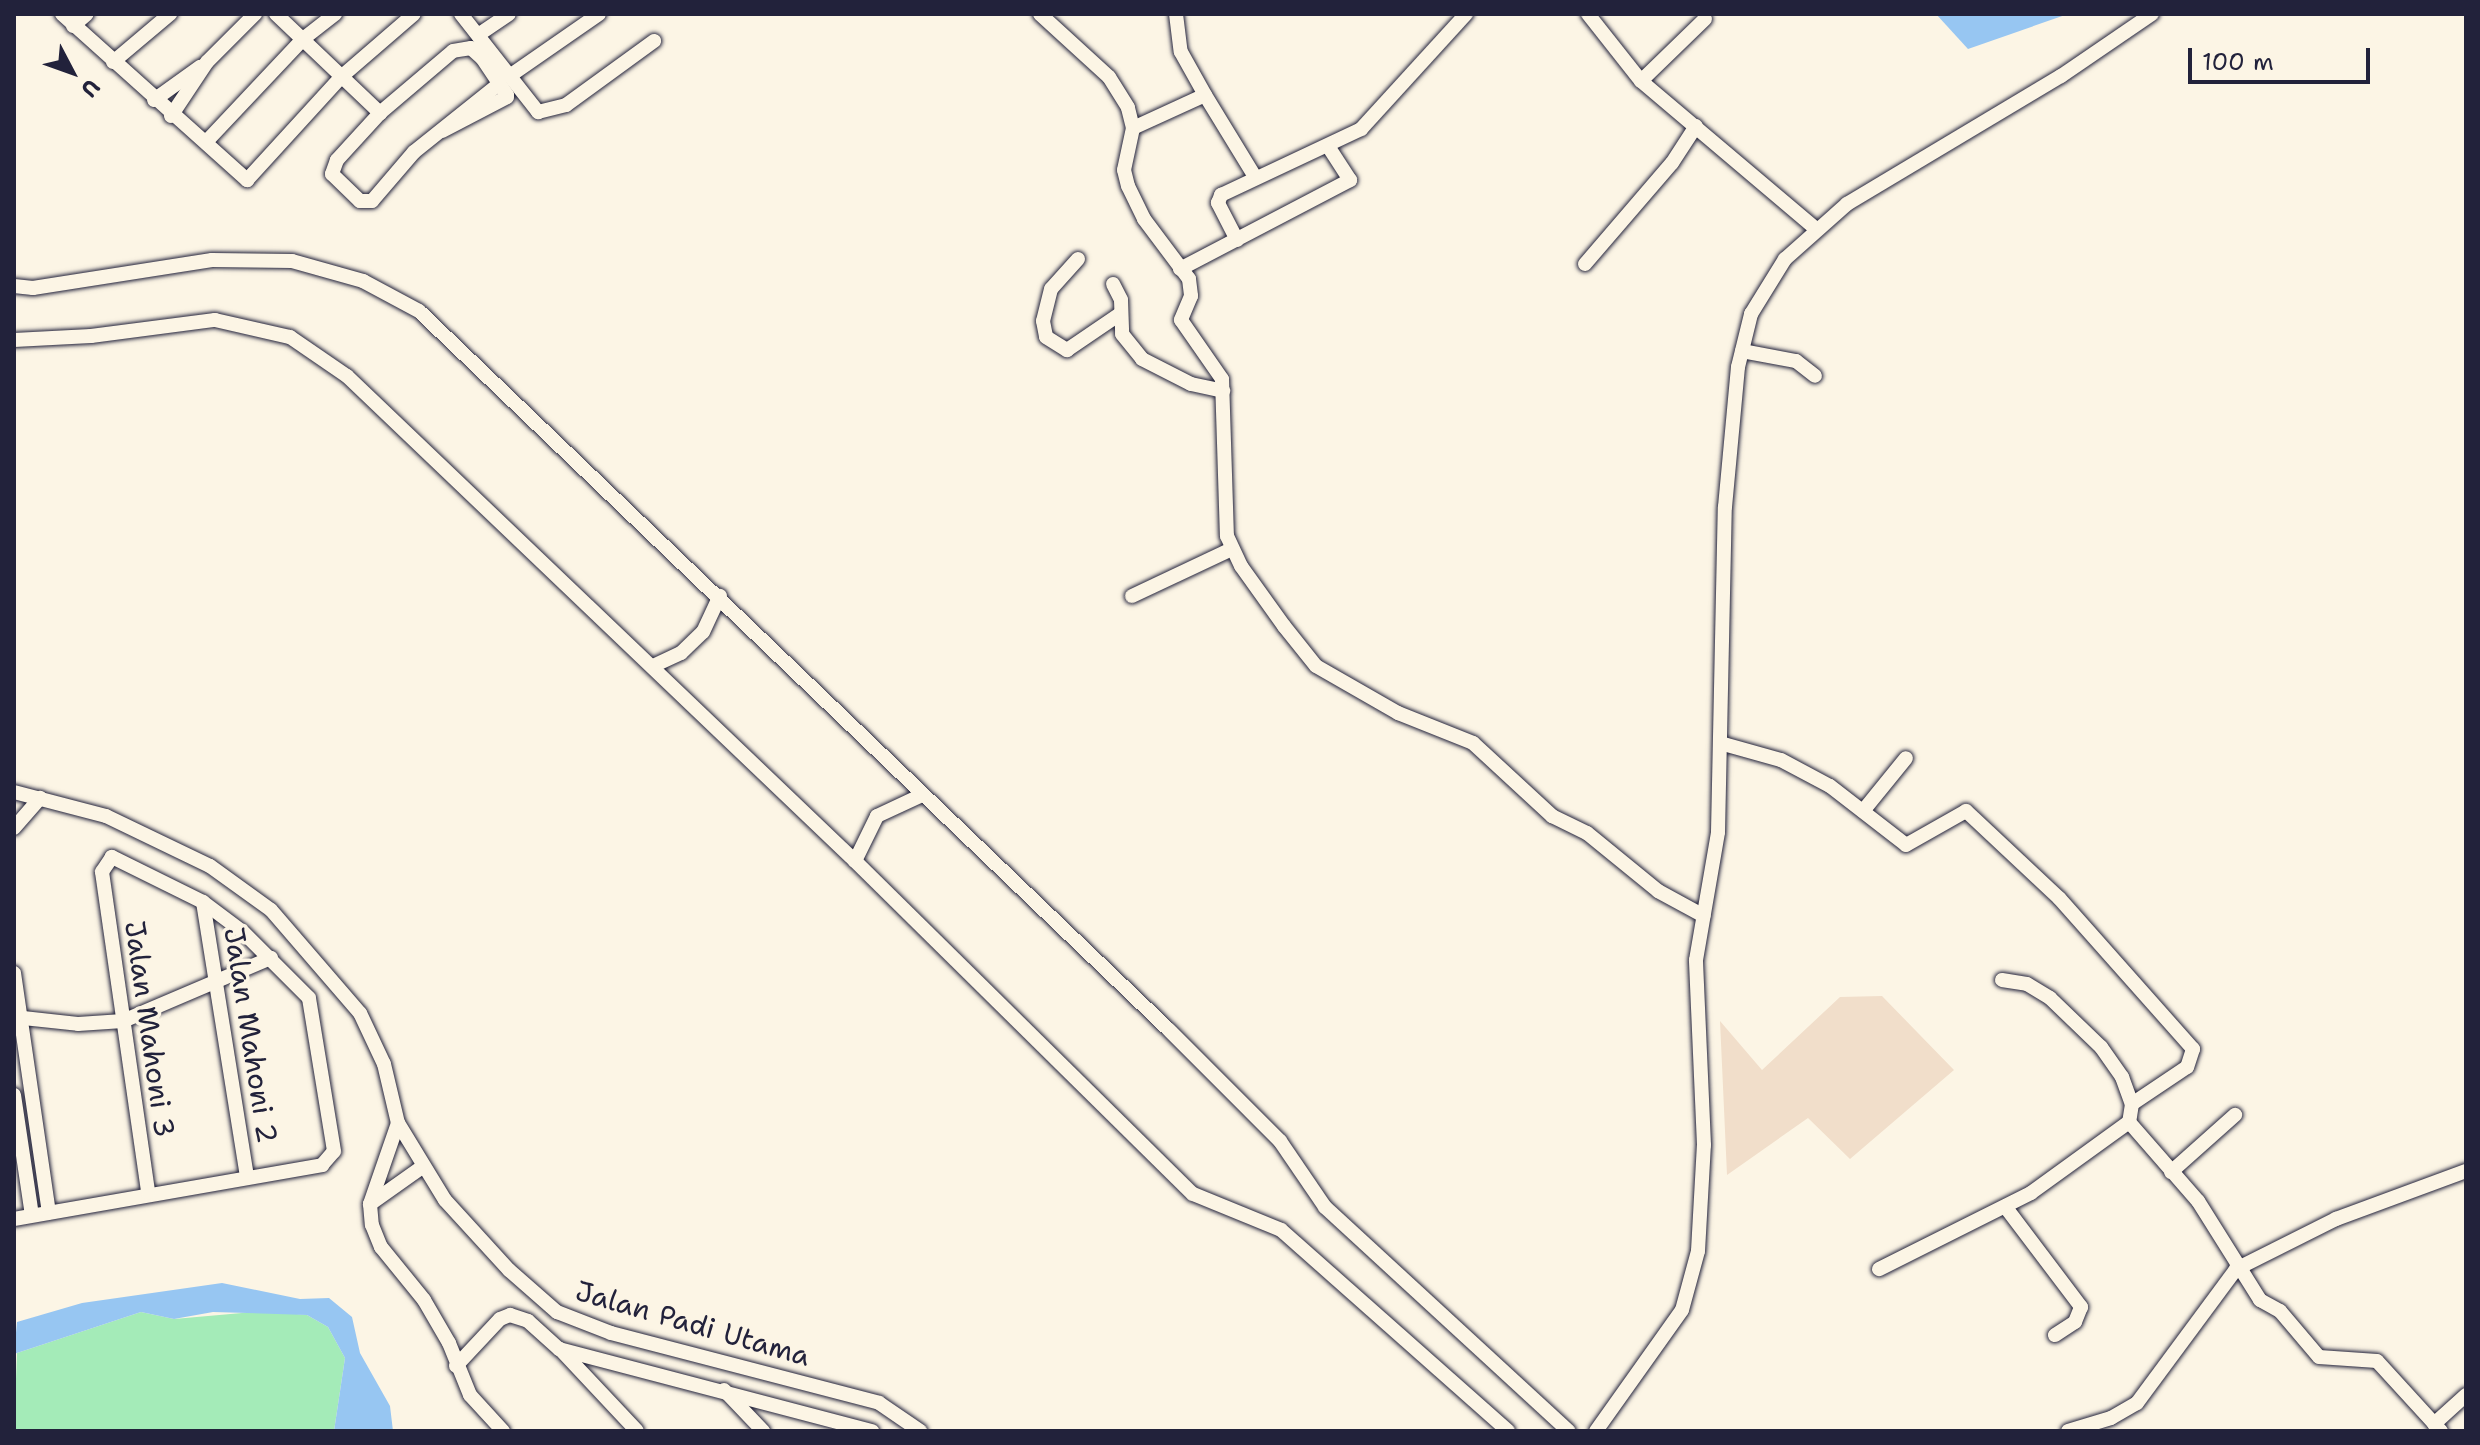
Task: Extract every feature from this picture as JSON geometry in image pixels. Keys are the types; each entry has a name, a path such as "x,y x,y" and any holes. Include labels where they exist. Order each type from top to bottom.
{"street":[{"path":"62,14 171,116 206,142 247,180 341,77 414,14"},
{"path":"73,26 87,14"},
{"path":"113,62 170,14"},
{"path":"154,100 207,62 255,14"},
{"path":"276,14 380,113"},
{"path":"206,142 303,39 335,14"},
{"path":"461,14 478,35 505,80 505,101 442,131 414,152 372,201 360,201 331,169 380,113 458,48 471,48 505,80 530,106 547,113 654,41"},
{"path":"478,35 509,14"},
{"path":"505,80 599,14"},
{"path":"1040,14 1109,77 1133,128 1124,170 1128,186 1144,219 1191,287 1181,320 1218,369 1228,445 1225,516 1232,549 1316,666 1398,713 1473,743 1552,816 1587,833 1658,891 1704,916"},
{"path":"1176,14 1181,52 1255,177"},
{"path":"1237,240 1218,199 1255,177 1329,148 1361,129 1466,14"},
{"path":"1588,14 1641,81 1816,229"},
{"path":"1596,1431 1667,1336 1692,1284 1703,1173 1696,960 1718,832 1725,507 1742,351 1751,314 1768,283 1816,229 1895,172 2061,76 2152,14"},
{"path":"1641,81 1705,19"},
{"path":"171,116 207,62"},
{"path":"1133,128 1205,95"},
{"path":"1585,264 1672,163 1696,126"},
{"path":"1180,269 1350,180 1329,148"},
{"path":"1078,259 1051,289 1043,321 1046,337 1067,350 1120,314"},
{"path":"14,286 33,288 212,260 292,261 363,281 419,311 720,596 1280,1141 1325,1207 1569,1431"},
{"path":"1113,284 1121,300 1120,314 1127,343 1142,359 1191,384 1223,391"},
{"path":"14,340 91,336 215,320 290,337 347,376 855,861 1193,1194 1281,1230 1508,1431"},
{"path":"1742,351 1796,361 1815,376"},
{"path":"1132,596 1232,549"},
{"path":"653,666 681,653 703,632 720,596"},
{"path":"1720,743 1781,760 1863,811 1906,845 1966,811 2059,898 2193,1049 2187,1067 2132,1104"},
{"path":"1863,811 1906,758"},
{"name":"Jalan Padi Utama","path":"14,792 83,807 174,848 271,910 360,1013 384,1064 398,1123 422,1167 509,1270 557,1312 611,1333 879,1403 920,1431"},
{"path":"855,861 877,816 922,795"},
{"path":"14,828 40,798"},
{"name":"Jalan Mahoni 3","path":"148,1193 102,872 105,862 123,859 203,902"},
{"path":"14,1219 331,1160 334,1151 309,998 271,958 203,902"},
{"name":"Jalan Mahoni 2","path":"203,902 247,1176"},
{"path":"17,1017 78,1024 123,1021 217,977 271,958"},
{"path":"14,973 17,1017 49,1212"},
{"path":"1879,1269 2007,1209 2129,1122 2132,1104 2122,1077 2101,1047 2057,1005 2027,984 2002,980"},
{"path":"14,1095 32,1215"},
{"path":"2171,1172 2235,1115"},
{"path":"2129,1122 2198,1201 2236,1269 2260,1300 2285,1315 2314,1353 2325,1359 2377,1361 2438,1427 2466,1395"},
{"path":"398,1123 370,1204 381,1247 424,1300 449,1343 470,1395 503,1431"},
{"path":"370,1204 422,1167"},
{"path":"2068,1431 2111,1418 2137,1403 2236,1269 2336,1219 2466,1171"},
{"path":"2007,1209 2081,1307 2075,1322 2055,1335"},
{"path":"456,1366 500,1319 510,1315 528,1321 637,1431"},
{"path":"559,1349 724,1389 872,1431"},
{"path":"724,1389 763,1431"}],"shaded area":[{"path":"1882,996 1954,1070 1850,1159 1808,1118 1727,1175 1720,1021 1762,1070 1840,997"}],"green space":[{"path":"265,1311 307,1315 328,1327 345,1358 334,1431 14,1431 17,1353 141,1312 174,1319"}],"water":[{"path":"1936,14 2068,14 1968,49"},
{"path":"222,1283 300,1299 329,1298 352,1317 360,1353 390,1406 393,1431 334,1431 345,1358 328,1327 307,1315 213,1312 174,1319 141,1312 14,1354 17,1322 82,1303"}]}
